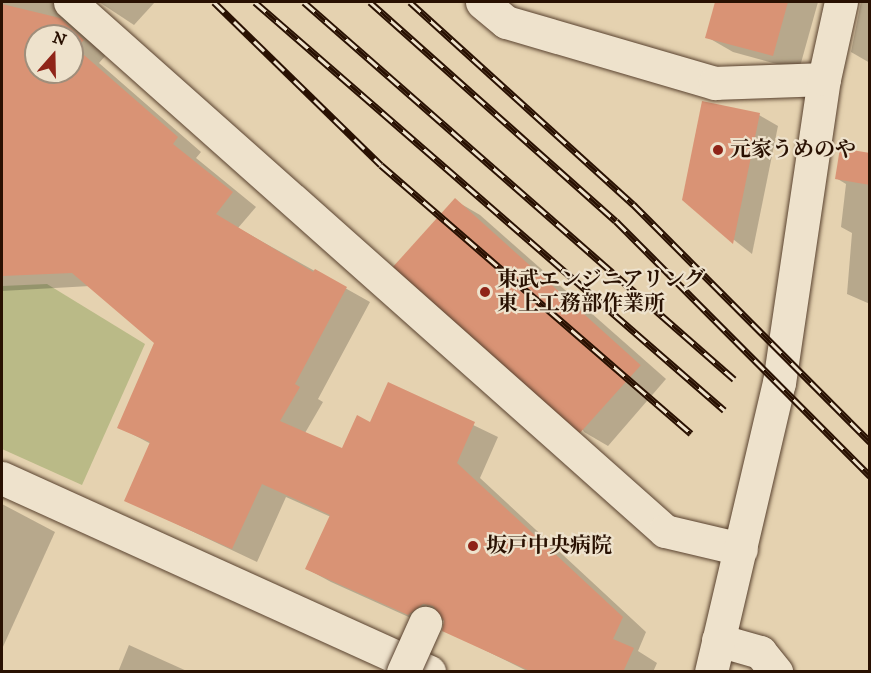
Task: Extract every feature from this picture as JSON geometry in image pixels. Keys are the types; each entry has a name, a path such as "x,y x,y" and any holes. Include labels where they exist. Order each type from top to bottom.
{"street":[{"path":"70,2 665,531 741,549"},
{"path":"482,2 507,22 716,83 824,79"},
{"path":"711,672 784,354 824,79 841,2"},
{"path":"2,478 429,672"},
{"path":"404,672 425,623"},
{"path":"718,640 760,652 776,672"}],"green space":[{"path":"47,284 145,344 82,485 2,449 2,286"}],"building":[{"path":"715,2 788,2 773,56 705,38"},
{"path":"2,4 60,18 67,24 24,24 24,84 84,84 84,55 178,137 173,144 233,192 216,214 313,272 315,269 347,287 295,384 300,387 280,421 342,448 357,415 370,422 388,382 475,422 457,463 623,617 613,639 634,648 623,672 532,672 442,631 444,621 433,606 423,604 408,615 305,569 330,515 262,484 232,549 124,501 150,442 117,428 154,343 72,273 2,276"},
{"path":"702,101 760,113 733,244 682,200"},
{"path":"840,148 870,153 870,185 835,179"},
{"name":"東武エンジニアリング 東上工務部作業所","path":"455,198 641,365 577,436 391,269"}],"railway":[{"path":"214,2 381,165 691,434"},
{"path":"255,2 724,410"},
{"path":"304,2 734,379"},
{"path":"370,2 616,221 870,476"},
{"path":"410,2 633,204 870,442"}],"place":[{"name":"元家うめのや","path":"718,150"},
{"name":"東武エンジニアリング 東上工務部作業所","path":"485,292"},
{"name":"坂戸中央病院","path":"473,546"}]}
